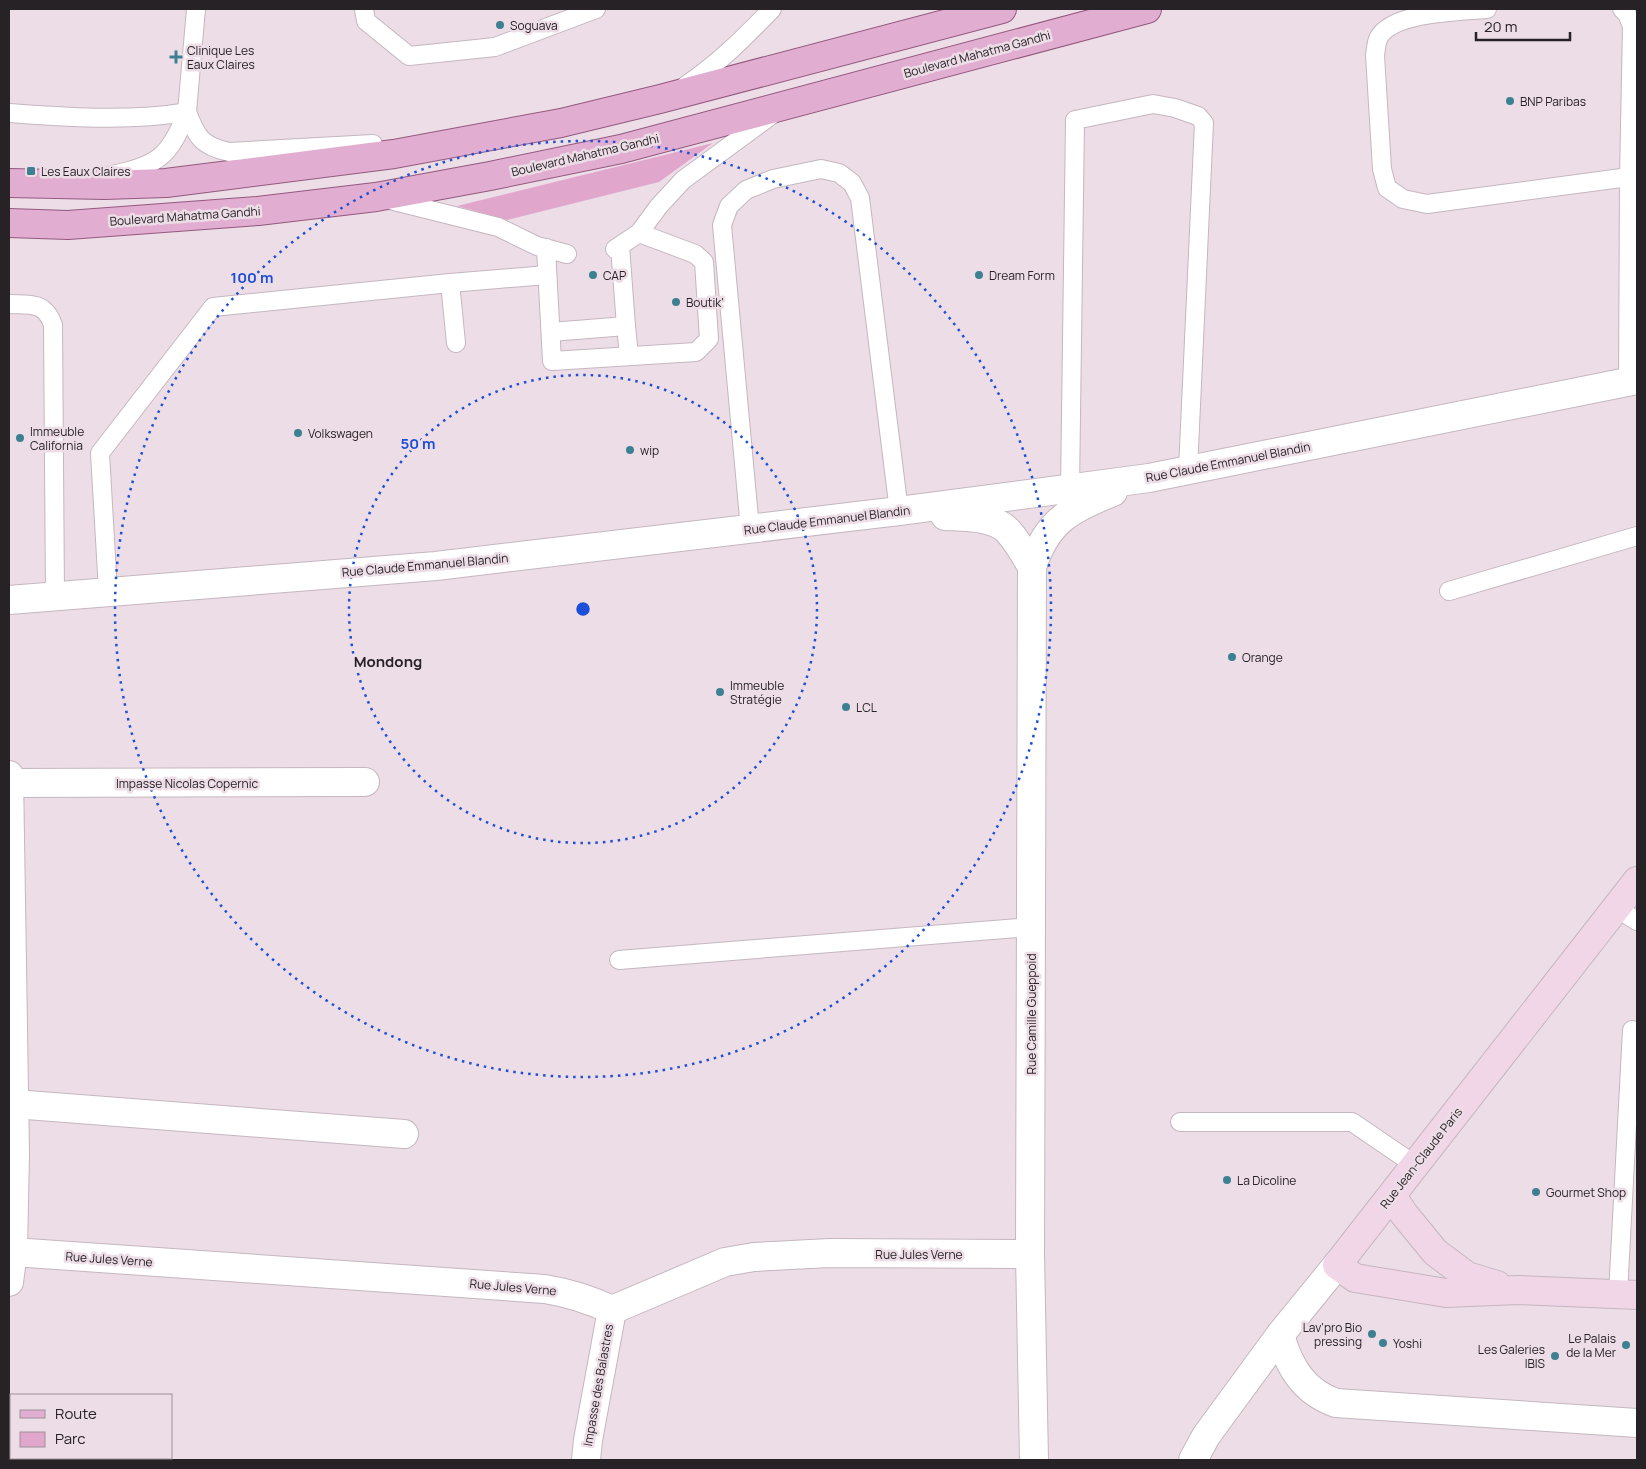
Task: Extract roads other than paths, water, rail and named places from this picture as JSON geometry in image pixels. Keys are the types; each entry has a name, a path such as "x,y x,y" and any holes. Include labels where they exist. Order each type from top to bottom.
{"main road":[{"path":"9,183 104,185 166,183 394,154 561,123 1002,9"},
{"name":"Boulevard Mahatma Gandhi","path":"9,223 68,225 258,211 376,197 490,176 621,149 1147,9"}],"street":[{"name":"Rue Claude Emmanuel Blandin","path":"9,600 436,566 1070,489 1149,478 1633,382"},
{"name":"Rue Camille Gueppoid","path":"1034,1460 1030,1254 1032,568 1037,550 1051,529 1062,517 1086,503 1149,478"},
{"path":"899,511 995,522 1007,530 1032,568"},
{"path":"9,775 15,1153 13,1252 9,1282"},
{"name":"Impasse Nicolas Copernic","path":"9,783 365,782"},
{"name":"Rue Jean-Claude Paris","path":"1193,1460 1206,1436 1280,1335 1416,1165 1627,914 1637,881"},
{"path":"14,1104 404,1134"},
{"path":"1392,1196 1435,1252 1468,1276 1518,1290"},
{"name":"Rue Jules Verne","path":"13,1252 544,1289 566,1292 589,1299 612,1310 725,1262 754,1257 830,1253 1030,1254"},
{"path":"1337,1265 1355,1278 1446,1293 1518,1290 1628,1295"},
{"name":"Impasse des Balastres","path":"586,1460 612,1310"},
{"path":"1280,1335 1292,1368 1311,1389 1336,1403 1637,1423"},
{"name":"Rue Jean-Claude Paris","path":"1181,1460 1206,1436"}],"lane":[{"path":"9,183 106,176 133,171 155,162 169,150 187,112 196,9"},
{"path":"364,9 366,21 410,56 495,47 596,9"},
{"path":"672,95 710,69 731,51 772,9"},
{"path":"1487,9 1419,16 1389,26 1378,39 1375,55 1382,169 1387,188 1403,199 1428,204 1629,176"},
{"path":"1622,9 1632,26 1629,176 1633,382"},
{"path":"629,356 617,247 639,233 659,206 683,180 786,104"},
{"path":"1070,489 1075,120 1153,104 1175,108 1198,116 1204,123 1188,470"},
{"path":"9,113 95,118 171,115 187,112"},
{"path":"187,112 193,127 203,141 213,148 229,152 476,139"},
{"path":"750,529 722,225 729,206 746,190 773,179 821,169 839,173 852,183 860,198 899,511"},
{"path":"376,197 498,227 537,246 567,254"},
{"path":"546,248 552,361 696,352 709,339 704,262 695,254 639,233"},
{"path":"108,591 100,453 213,307 547,275"},
{"path":"450,283 456,343"},
{"path":"9,304 40,306 46,311 53,325 55,596"},
{"path":"550,332 626,326"},
{"path":"1450,591 1637,536"},
{"path":"618,960 1031,927"},
{"path":"1628,1295 1632,1030"},
{"path":"1180,1122 1352,1122 1416,1165"}],"place":[{"name":"Soguava","path":"500,25"},
{"name":"Clinique Les Eaux Claires","path":"176,57"},
{"name":"BNP Paribas","path":"1510,101"},
{"name":"Les Eaux Claires","path":"31,171"},
{"name":"CAP","path":"593,275"},
{"name":"Dream Form","path":"979,275"},
{"name":"Boutik'","path":"676,302"},
{"name":"Volkswagen","path":"298,433"},
{"name":"Immeuble California","path":"20,438"},
{"name":"wip","path":"630,450"},
{"name":"Orange","path":"1232,657"},
{"name":"Immeuble Stratégie","path":"720,692"},
{"name":"LCL","path":"846,707"},
{"name":"La Dicoline","path":"1227,1180"},
{"name":"Gourmet Shop","path":"1536,1192"},
{"name":"Lav'pro Bio pressing","path":"1372,1334"},
{"name":"Yoshi","path":"1383,1343"},
{"name":"Le Palais de la Mer","path":"1626,1345"},
{"name":"Les Galeries IBIS","path":"1555,1356"}],"district":[{"name":"Mondong","path":"388,661"}]}
